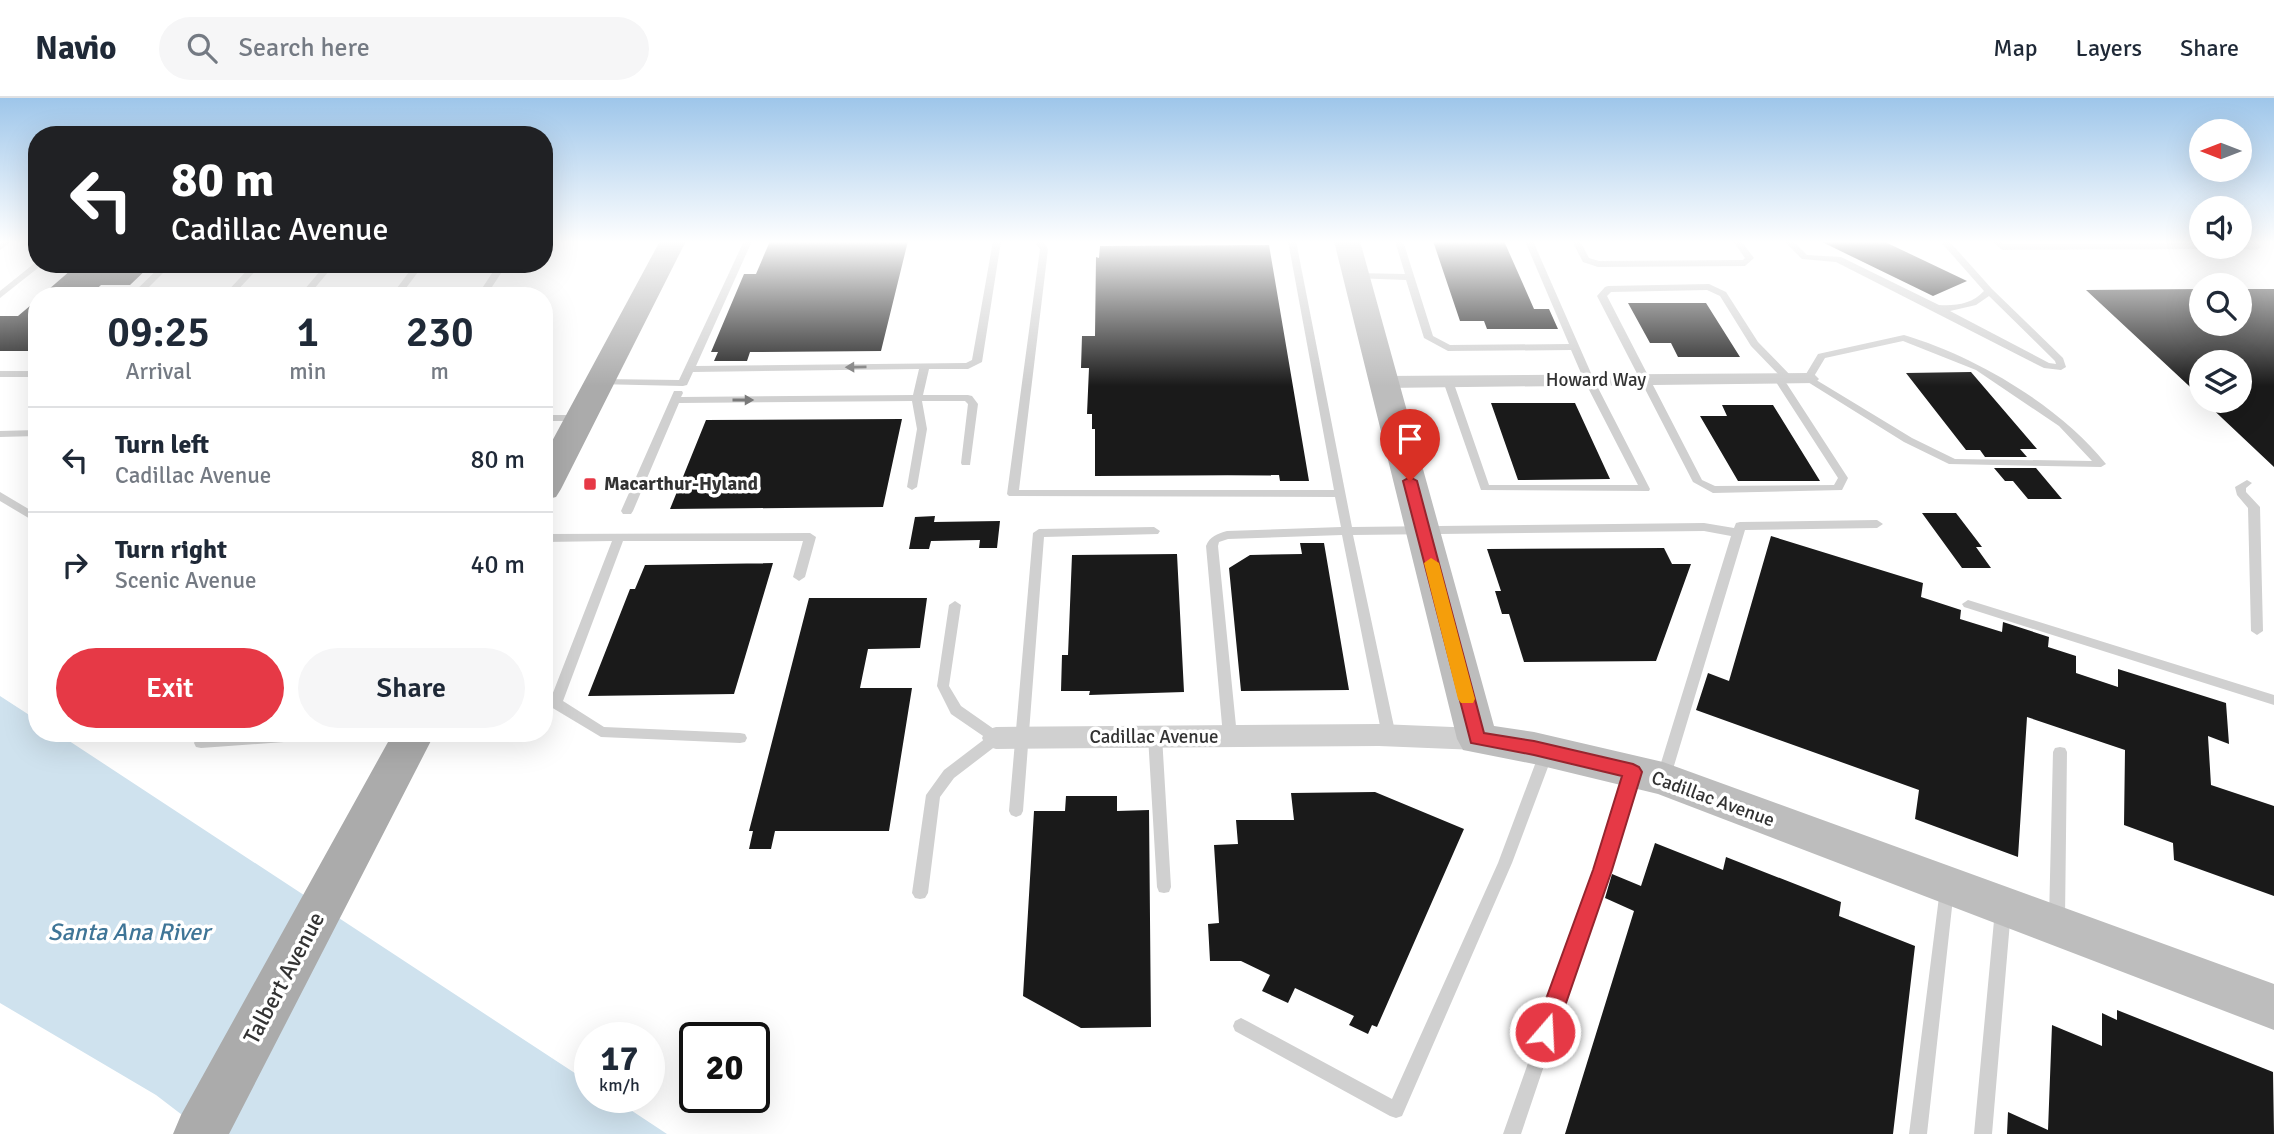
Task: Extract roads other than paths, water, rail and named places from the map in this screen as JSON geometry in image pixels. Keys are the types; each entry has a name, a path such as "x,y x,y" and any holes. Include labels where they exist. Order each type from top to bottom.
{"main road":[{"path":"553,472 648,289"},
{"name":"Talbert Avenue","path":"200,1134 409,742"}],"street":[{"path":"1360,289 1477,739"},
{"name":"Howard Way","path":"1384,382 1792,379"},
{"name":"Cadillac Avenue","path":"1009,737 1390,736 1477,739 1547,751 1648,776 2274,1007"}],"lane":[{"path":"627,510 726,289"},
{"path":"689,369 968,366 977,362 989,289"},
{"path":"1039,289 1023,435 1013,494 1340,493"},
{"path":"1301,289 1347,531 1390,736"},
{"path":"1414,289 1429,338 1436,344 1448,348 1576,347"},
{"path":"1448,381 1485,488 1645,489 1589,380 1550,289"},
{"path":"1608,289 1602,296 1648,380 1698,482 1713,490 1838,488 1843,478 1792,379"},
{"path":"1712,289 1723,294 1754,344 1792,379 1953,462 2101,464 2063,424 1979,368 1904,338 1821,356 1792,379"},
{"path":"1899,289 2047,366 2061,368 2060,360 1989,291 1984,298 1972,303 1937,308"},
{"path":"912,487 922,429 917,399 925,366"},
{"path":"0,374 28,374"},
{"path":"600,382 683,383"},
{"path":"675,400 968,398 973,404 966,463"},
{"path":"553,418 581,418"},
{"path":"0,434 28,433"},
{"path":"2247,483 2239,487 2254,507 2257,631"},
{"path":"0,496 28,513"},
{"path":"1512,1134 1603,870 1648,776 1740,526 1877,524"},
{"path":"1230,736 1212,546 1214,540 1227,535 1347,531 1703,527 1738,533"},
{"path":"1016,811 1009,737 1039,533 1154,531"},
{"path":"619,537 556,703 601,732 740,738"},
{"path":"553,538 810,537 799,577"},
{"path":"1968,604 2274,699"},
{"path":"955,606 943,686 956,710 1009,737"},
{"path":"920,893 933,795 948,774 1009,737"},
{"path":"1155,737 1164,887"},
{"path":"201,743 215,742"},
{"path":"1241,1026 1396,1110 1506,863 1547,751"},
{"path":"2057,927 2060,752"},
{"path":"1918,1134 1947,886"},
{"path":"1983,1134 2003,906"}],"water":[{"name":"Santa Ana River","path":"0,696 28,714 28,742 71,742 574,1072 574,1113 635,1113 667,1134 207,1134 156,1095 0,1003"}],"place":[{"name":"Macarthur-Hyland","path":"590,484"}]}
